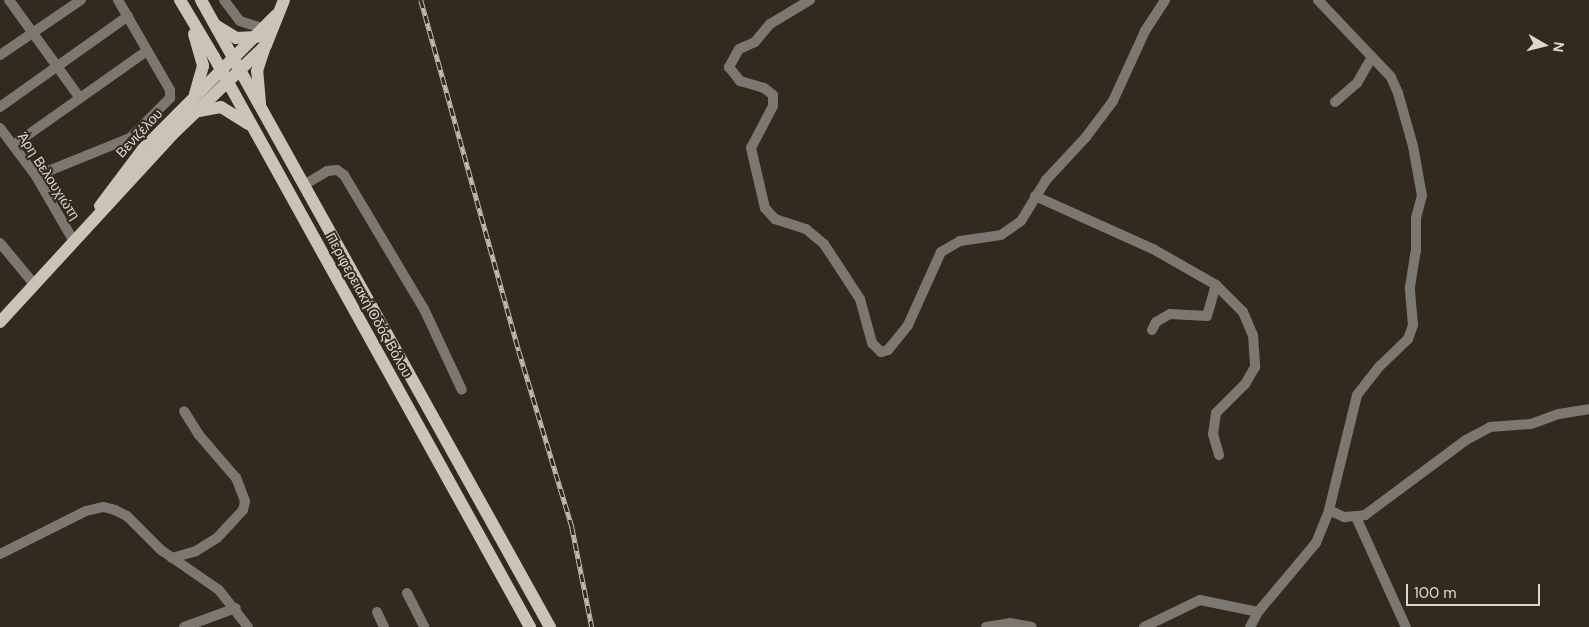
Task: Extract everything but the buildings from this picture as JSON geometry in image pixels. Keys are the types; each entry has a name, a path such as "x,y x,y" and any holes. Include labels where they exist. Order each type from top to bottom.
{"main road":[{"name":"Περιφερειακή Οδός Βόλου","path":"202,0 550,627"},
{"path":"224,76 263,37 279,13 284,0"},
{"name":"Περιφερειακή Οδός Βόλου","path":"181,3 224,76 530,627"},
{"path":"181,3 203,66 201,81 193,98"},
{"path":"214,23 236,38 263,37"},
{"path":"262,109 258,71 263,37"},
{"name":"Βενιζέλου","path":"89,222 117,180 193,98 224,76"},
{"name":"Βενιζέλου","path":"0,322 89,222 126,188 195,113 224,76"},
{"path":"195,113 210,107 223,108 253,130"}],"street":[{"path":"0,6 9,0 80,98"},
{"path":"0,55 81,0"},
{"path":"36,176 130,138 171,95 118,0"},
{"path":"224,0 240,21 263,37"},
{"path":"810,0 770,24 755,42 739,49 729,67 740,81 764,88 773,95 773,106 750,148 764,208 774,219 806,229 824,244 860,299 876,348 881,352 888,350 908,325 941,252 960,241 1002,235 1021,221 1035,196 1095,127 1113,101 1145,31 1165,0"},
{"path":"1250,627 1258,612 1311,553 1328,510 1357,395 1380,366 1408,339 1413,325 1410,287 1421,186 1395,84 1318,0"},
{"path":"0,106 128,16"},
{"path":"15,144 147,51"},
{"path":"1335,102 1357,83 1372,57"},
{"name":"Άρη Βελουχιώτη","path":"0,128 15,144 36,176 73,240"},
{"path":"304,185 327,171 337,170 344,175 424,309 462,390"},
{"path":"1035,196 1093,224 1141,242 1216,285 1243,312 1253,335 1256,356 1252,376 1216,413 1213,434 1219,455"},
{"path":"0,242 34,284"},
{"path":"1152,330 1156,322 1170,314 1207,316 1216,285"},
{"path":"1328,510 1344,517 1356,518 1383,504 1481,431 1497,425 1531,424 1559,414 1589,409"},
{"path":"172,558 196,551 218,538 242,510 245,501 236,478 199,435 184,412"},
{"path":"0,554 73,517 104,507 127,516 172,558 212,584 236,608 248,627"},
{"path":"1356,518 1406,627"},
{"path":"407,594 424,627"},
{"path":"1144,627 1200,600 1258,612"},
{"path":"184,627 236,608"},
{"path":"377,612 384,627"},
{"path":"986,627 1010,623 1032,627"}],"railway":[{"path":"421,0 519,351 572,527 592,627"}]}
